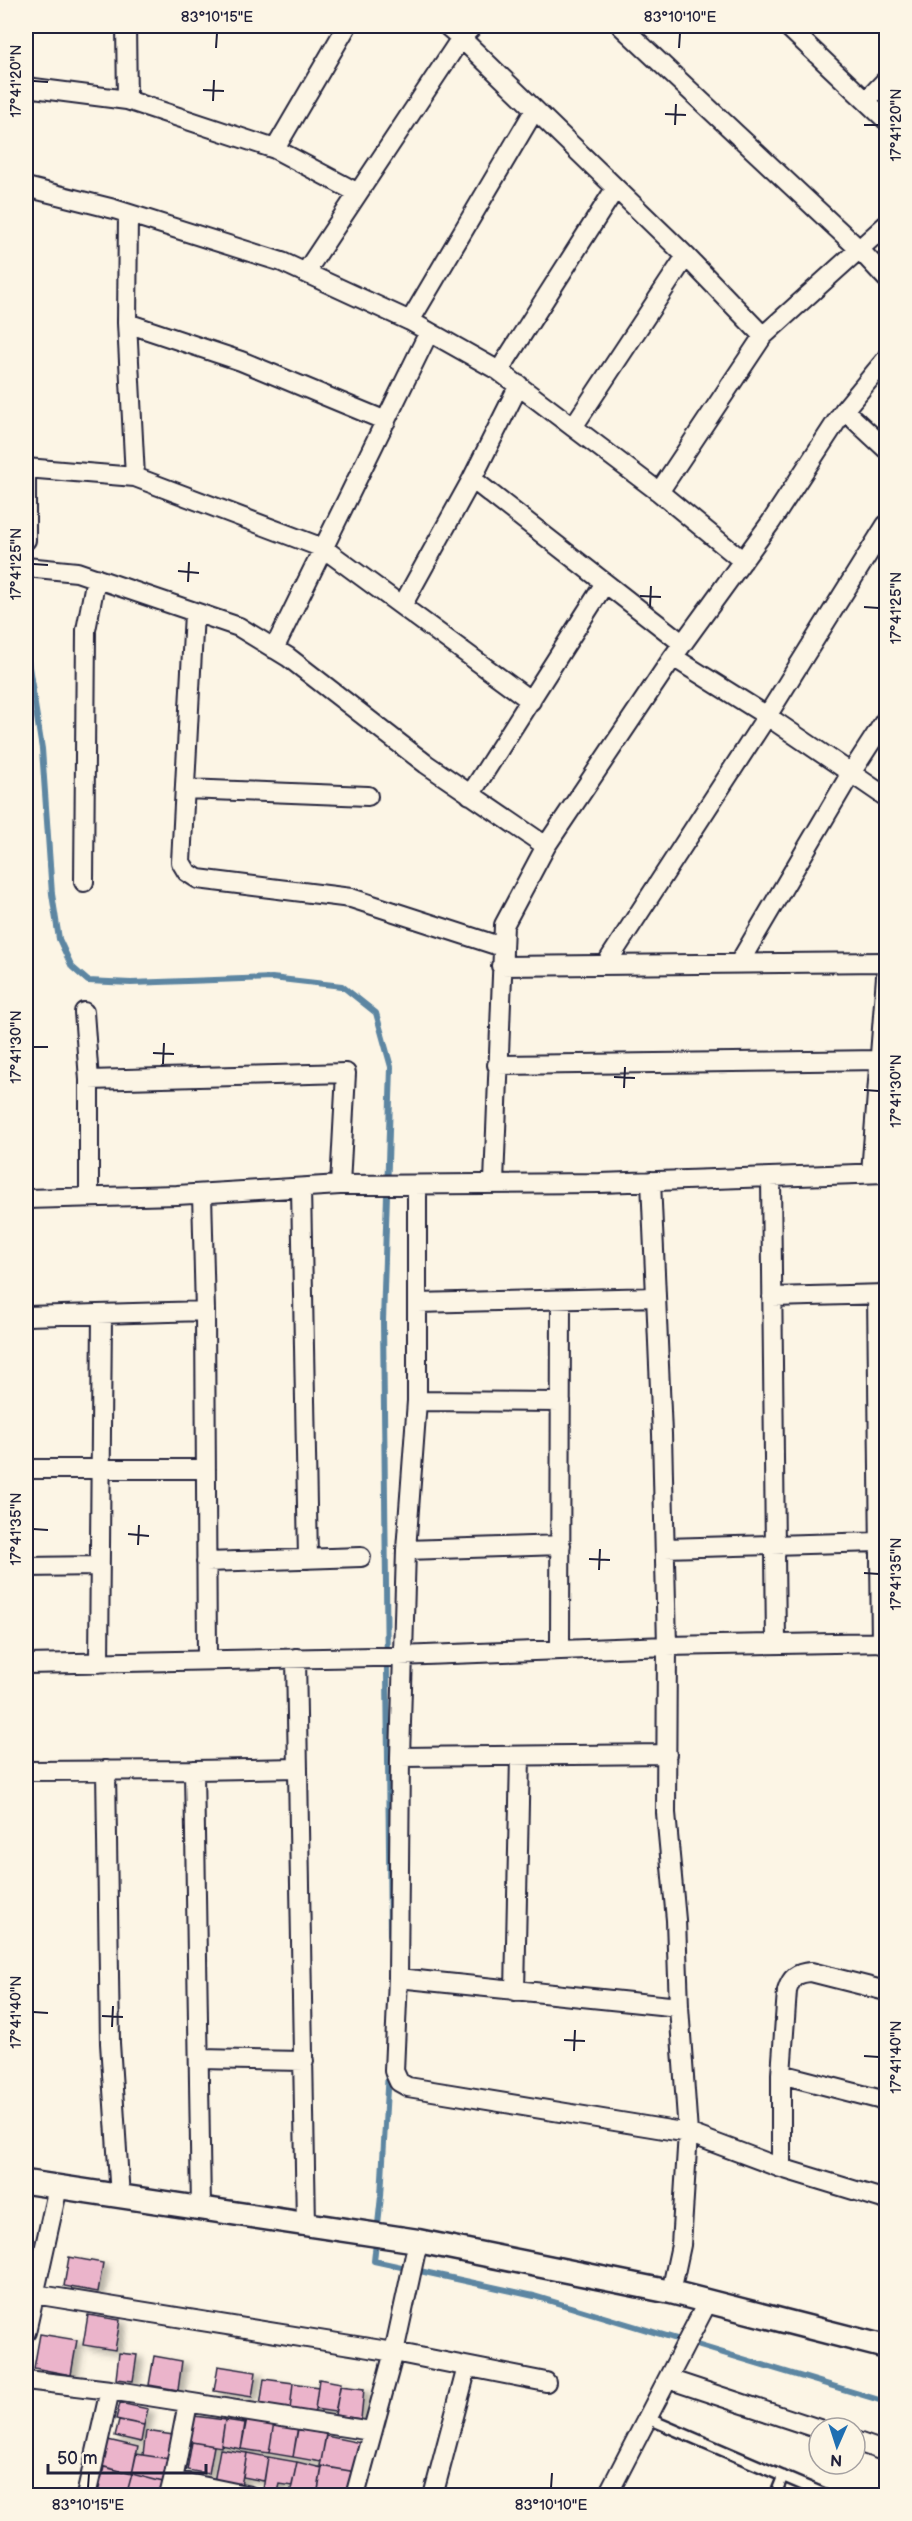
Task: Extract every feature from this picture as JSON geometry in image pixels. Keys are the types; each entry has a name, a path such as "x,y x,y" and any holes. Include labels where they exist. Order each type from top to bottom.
{"street":[{"path":"126,26 127,100"},
{"path":"276,149 347,26"},
{"path":"447,26 467,32 534,111 686,256 763,336"},
{"path":"621,26 860,250 886,278"},
{"path":"787,26 886,120"},
{"path":"305,273 467,32"},
{"path":"866,101 886,80"},
{"path":"26,87 127,100 276,149 358,193"},
{"path":"410,321 534,111"},
{"path":"26,187 129,214 282,262 410,321 499,371 519,385 659,492 743,561"},
{"path":"499,371 615,189"},
{"path":"129,214 127,323 135,477"},
{"path":"659,492 763,336 886,225"},
{"path":"573,427 686,256"},
{"path":"127,323 241,361 386,421"},
{"path":"274,649 429,332"},
{"path":"494,1182 504,925 546,846 677,650 743,561 844,410 886,359"},
{"path":"402,606 472,479 519,385"},
{"path":"844,410 886,449"},
{"path":"26,468 135,477 323,548 531,700"},
{"path":"26,477 26,540"},
{"path":"472,479 605,584 677,650 767,716 886,797"},
{"path":"606,964 767,716 886,525"},
{"path":"26,567 77,572 239,627 274,649 470,795 546,846"},
{"path":"84,882 86,630 96,578"},
{"path":"470,795 605,584"},
{"path":"194,613 182,862 187,872 198,879 351,898 502,946"},
{"path":"739,963 850,773 886,719"},
{"path":"186,789 368,796"},
{"path":"501,966 886,962"},
{"path":"26,1199 202,1194 340,1185 651,1181 879,1173 880,1060 886,976"},
{"path":"84,1012 89,1080 89,1197"},
{"path":"497,1065 880,1060"},
{"path":"89,1080 346,1073 340,1185"},
{"path":"771,1177 776,1644"},
{"path":"651,1181 665,1548 666,1813 676,1920 679,2007 688,2133 681,2245 671,2292"},
{"path":"417,1185 417,1401 399,1656 398,1978 394,2071 399,2082 408,2087 688,2133 781,2168 886,2200"},
{"path":"301,1188 308,1559"},
{"path":"202,1194 207,1660"},
{"path":"26,1664 884,1642 878,1542 882,1295 772,1297"},
{"path":"417,1303 656,1297"},
{"path":"560,1650 561,1300"},
{"path":"26,1316 205,1311"},
{"path":"99,1663 102,1314"},
{"path":"417,1401 561,1402"},
{"path":"26,1469 206,1469"},
{"path":"665,1548 878,1542"},
{"path":"406,1550 561,1545"},
{"path":"206,1562 361,1557"},
{"path":"26,1567 99,1566"},
{"path":"296,1658 306,2224"},
{"path":"400,1757 666,1754"},
{"path":"515,1991 520,1756"},
{"path":"26,1771 298,1768"},
{"path":"106,1770 110,2043 120,2197"},
{"path":"194,1770 201,2206"},
{"path":"781,2168 781,2074 787,1991 790,1980 799,1973 811,1972 886,1991"},
{"path":"398,1978 679,2007"},
{"path":"200,2059 304,2061"},
{"path":"781,2074 886,2101"},
{"path":"26,2182 120,2197 201,2206 377,2235 416,2250 671,2292 886,2347"},
{"path":"26,2332 58,2187"},
{"path":"355,2496 394,2352 416,2250"},
{"path":"34,2294 394,2352 546,2382"},
{"path":"607,2496 708,2301"},
{"path":"433,2496 467,2367"},
{"path":"668,2379 807,2425"},
{"path":"26,2380 110,2390 371,2431"},
{"path":"86,2496 110,2390"},
{"path":"188,2403 171,2488 250,2496"},
{"path":"867,2445 886,2451"}],"lane":[{"path":"647,2418 829,2496"},
{"path":"775,2496 783,2476"}],"building":[{"path":"69,2257 103,2263 98,2292 64,2286"},
{"path":"88,2315 120,2320 115,2350 83,2345"},
{"path":"40,2334 77,2340 71,2375 34,2368"},
{"path":"119,2353 137,2355 133,2381 116,2379"},
{"path":"154,2356 182,2361 178,2390 149,2385"},
{"path":"218,2366 256,2372 252,2397 214,2391"},
{"path":"264,2379 293,2383 290,2410 260,2406"},
{"path":"319,2379 341,2383 335,2412 315,2409"},
{"path":"293,2383 318,2387 314,2417 290,2410"},
{"path":"340,2386 364,2389 361,2419 335,2415"},
{"path":"120,2403 148,2409 144,2425 116,2419"},
{"path":"194,2416 225,2420 221,2447 186,2441"},
{"path":"247,2418 274,2422 269,2453 241,2449"},
{"path":"119,2420 144,2425 141,2442 115,2436"},
{"path":"225,2420 245,2423 241,2449 221,2445"},
{"path":"274,2422 298,2426 293,2457 269,2453"},
{"path":"298,2429 326,2434 321,2462 293,2457"},
{"path":"146,2431 180,2436 176,2460 143,2455"},
{"path":"326,2436 361,2443 355,2472 320,2466"},
{"path":"108,2440 138,2447 132,2474 101,2466"},
{"path":"192,2442 214,2446 209,2474 187,2470"},
{"path":"220,2449 247,2453 241,2486 214,2482"},
{"path":"247,2453 268,2457 264,2481 243,2477"},
{"path":"136,2454 170,2459 163,2482 132,2474"},
{"path":"268,2457 297,2462 292,2486 279,2484 277,2492 263,2490"},
{"path":"297,2462 322,2468 317,2496 290,2494"},
{"path":"322,2466 351,2471 348,2496 317,2496"},
{"path":"104,2467 132,2474 126,2496 98,2493"},
{"path":"132,2474 163,2482 160,2496 126,2496"}],"waterway":[{"path":"26,648 42,749 52,894 59,939 72,967 88,981 131,983 272,978 342,986 376,1013 391,1067 383,1322 390,1935"},
{"path":"388,2071 381,2196 374,2261 534,2296 886,2402"}]}
